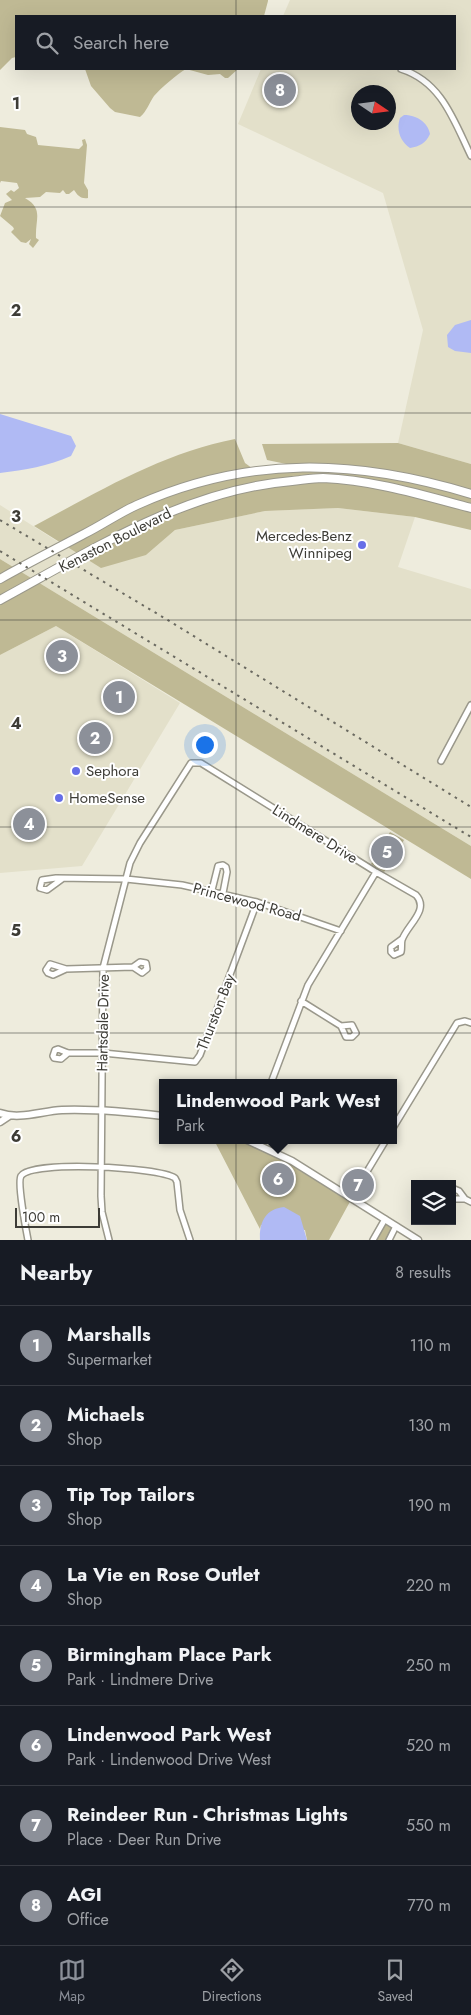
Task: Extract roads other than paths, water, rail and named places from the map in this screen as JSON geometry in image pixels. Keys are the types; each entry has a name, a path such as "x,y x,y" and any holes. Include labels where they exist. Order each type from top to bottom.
{"main road":[{"name":"Kenaston Boulevard","path":"0,579 137,505 194,484 232,474 299,467 339,467 407,478 471,494"},
{"name":"Kenaston Boulevard","path":"0,600 147,521 205,498 247,487 320,478 354,481 410,492 471,508"}],"street":[{"path":"403,70 425,80 445,103 471,156"},
{"path":"441,761 471,705"},
{"name":"Lindmere Drive","path":"126,879 134,853 188,767 191,763 196,762 201,763 376,872"},
{"path":"212,890 216,870 218,866 223,865 226,867 227,872 223,893"},
{"path":"273,1079 308,985 376,872 416,895 421,900 422,907 402,939"},
{"name":"Princewood Road","path":"62,878 126,879 212,890 257,902 341,930"},
{"name":"Hartsdale Drive","path":"109,1240 102,1212 103,968 126,879"},
{"name":"Thurston Bay","path":"103,1053 154,1056 192,1062 198,1059 257,902"},
{"path":"66,969 132,967"},
{"path":"302,1001 341,1026"},
{"path":"397,1121 457,1022 471,1023"},
{"path":"68,1053 103,1053"},
{"path":"0,1113 9,1116 61,1110 102,1110 159,1116"},
{"path":"0,1122 9,1116"},
{"path":"257,1144 292,1160 418,1240"},
{"path":"351,1198 384,1144"},
{"path":"28,1240 20,1185 21,1176 24,1173 38,1170 102,1166 156,1172 175,1178 180,1210 190,1240"},
{"path":"456,1190 464,1199"},
{"path":"456,1199 464,1199 471,1202"},
{"path":"374,1240 385,1219"},
{"path":"389,1240 396,1226"}],"water":[{"path":"404,115 413,116 427,126 430,134 422,144 410,148 401,139 399,122 400,118"},
{"path":"471,320 471,353 455,351 448,347 447,335 455,325"},
{"path":"0,414 71,436 76,446 71,456 36,467 0,473"},
{"path":"284,1207 300,1216 307,1240 260,1240 264,1218 277,1208"}],"railway":[{"path":"0,520 166,619 471,807"},
{"path":"0,551 471,837"}],"place":[{"name":"AGI","path":"280,90"},
{"name":"Mercedes-Benz Winnipeg","path":"362,545"},
{"name":"Tip Top Tailors","path":"62,656"},
{"name":"Marshalls","path":"119,697"},
{"name":"Michaels","path":"95,738"},
{"name":"Sephora","path":"76,771"},
{"name":"HomeSense","path":"59,798"},
{"name":"La Vie en Rose Outlet","path":"29,824"},
{"name":"Birmingham Place Park","path":"387,852"},
{"name":"Lindenwood Park West","path":"278,1179"},
{"name":"Reindeer Run - Christmas Lights","path":"358,1185"}]}
